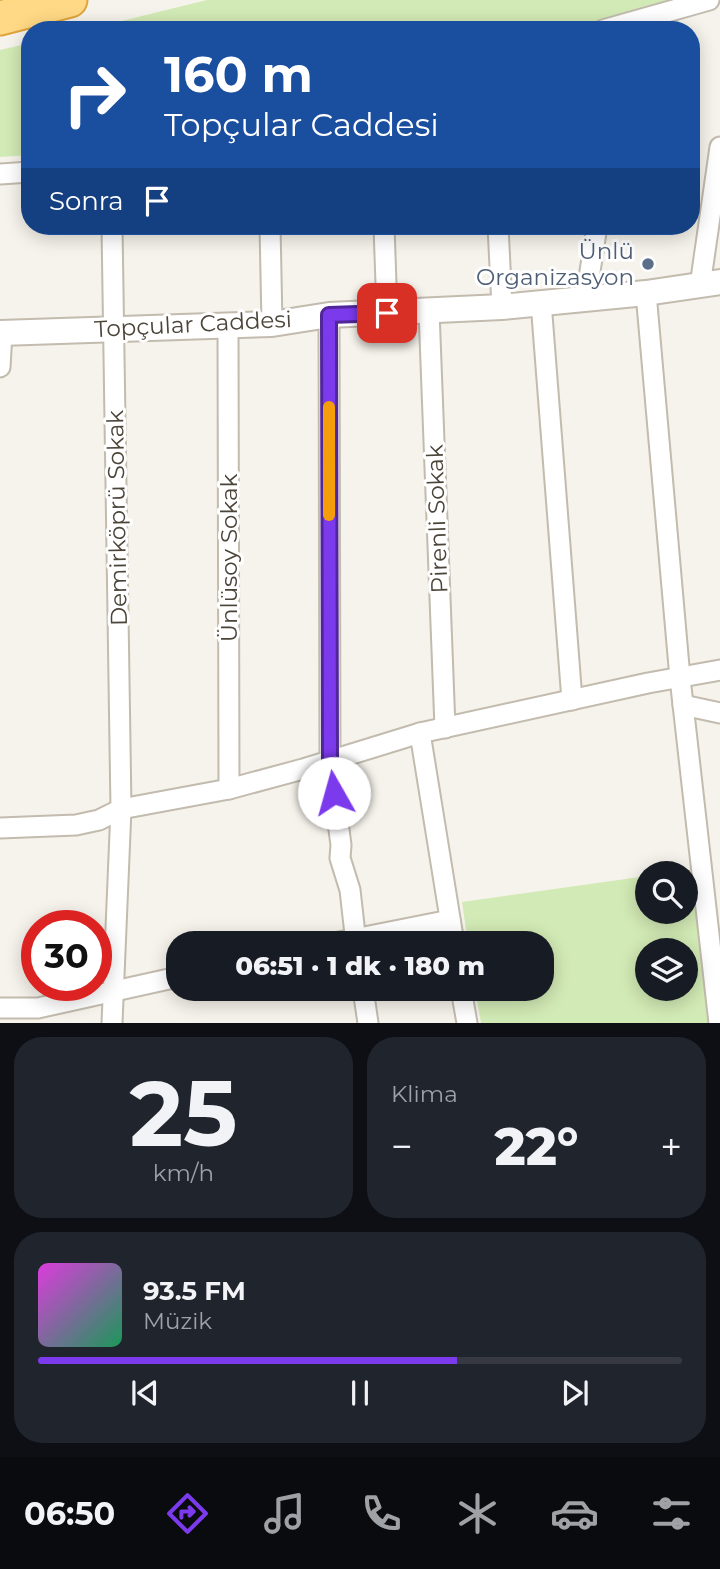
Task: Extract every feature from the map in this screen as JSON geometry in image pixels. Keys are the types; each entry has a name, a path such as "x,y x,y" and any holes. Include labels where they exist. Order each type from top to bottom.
{"highway":[{"path":"3,17 70,0"}],"street":[{"path":"642,21 709,0"},
{"path":"710,284 720,147"},
{"path":"0,174 21,173"},
{"name":"Demirköprü Sokak","path":"111,1023 121,809 112,235"},
{"path":"270,235 272,324"},
{"path":"384,235 387,313"},
{"path":"498,235 502,307"},
{"path":"586,297 596,235"},
{"name":"Topçular Caddesi","path":"1,333 272,324 329,315 502,307 710,284"},
{"path":"646,293 680,678 719,1023"},
{"path":"541,302 572,700"},
{"name":"Pirenli Sokak","path":"429,311 445,728"},
{"path":"329,315 330,761 341,845 340,858 350,890 355,931"},
{"name":"Ünlüsoy Sokak","path":"228,326 229,789"},
{"path":"0,367 1,333"},
{"path":"0,828 76,825 99,820 121,809 229,789 420,733 720,670"},
{"path":"683,705 720,713"},
{"path":"420,733 452,931"},
{"path":"401,931 450,920"},
{"path":"0,1008 38,1007 166,980"},
{"path":"365,1001 368,1023"},
{"path":"463,1001 467,1023"}],"green space":[{"path":"207,0 682,0 598,21 122,21"},
{"path":"21,45 21,156 0,157 0,50"},
{"path":"635,878 635,924 698,924 712,1023 481,1023 477,1001 554,1001 554,931 466,931 462,902"}],"slow traffic":[{"path":"329,407 329,515"}],"place":[{"name":"Ünlü Organizasyon","path":"648,264"}],"route":[{"path":"334,793 330,761 329,315 387,313"}]}
